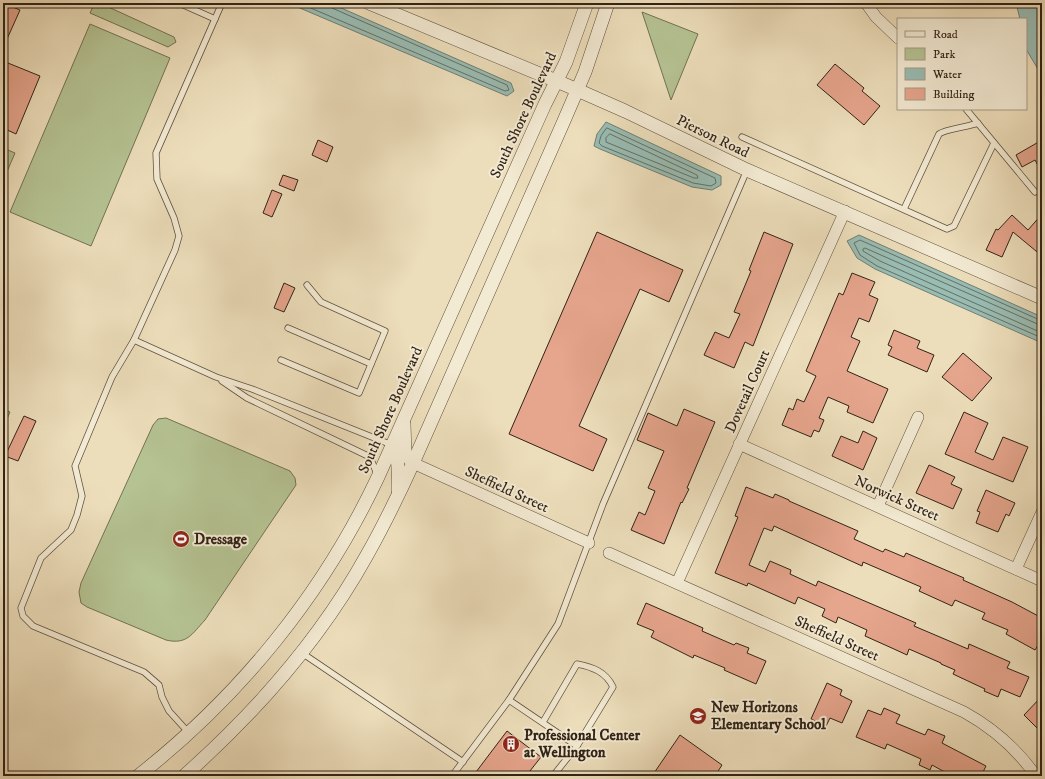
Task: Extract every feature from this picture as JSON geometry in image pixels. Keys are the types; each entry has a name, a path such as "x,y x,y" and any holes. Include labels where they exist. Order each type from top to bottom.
{"street":[{"name":"Pierson Road","path":"370,3 577,89 747,170 845,211 1042,298"},
{"name":"South Shore Boulevard","path":"138,776 189,733 255,666 306,600 348,535 378,477 566,62 587,3"},
{"path":"184,776 248,716 302,653 352,581 397,497 413,463 577,89 608,3"},
{"path":"866,3 876,17 897,37"},
{"name":"Dovetail Court","path":"677,583 845,211"},
{"path":"878,506 918,417"},
{"path":"404,419 404,450 413,463"},
{"name":"Norwick Street","path":"739,444 1042,581"},
{"path":"392,446 397,454 399,465 397,497"},
{"name":"Sheffield Street","path":"413,463 589,542"},
{"path":"1016,569 1042,512"},
{"name":"Sheffield Street","path":"609,553 964,712 993,730 1013,747 1036,776"}],"lane":[{"path":"178,3 215,19"},
{"path":"189,733 169,711 158,685 144,672 33,626 22,616 21,608 41,558 71,530 82,496 75,466 112,377 134,340 175,250 179,236 174,218 157,179 156,153 222,3"},
{"path":"967,110 1035,192"},
{"path":"904,209 939,134 945,131 964,128 978,123"},
{"path":"742,137 947,229 951,229 954,226 994,143"},
{"path":"452,776 509,700 558,624 603,504 747,170"},
{"path":"281,360 359,393 385,331 321,302 307,285"},
{"path":"288,328 371,364"},
{"path":"134,340 216,377 252,389 392,446"},
{"path":"216,377 247,398 370,457 378,477"},
{"path":"302,653 463,762"},
{"path":"543,722 578,664 592,667 609,678 613,688 577,746 553,776"},
{"path":"509,700 577,746"}],"green space":[{"path":"94,4 104,5 174,37 176,42 168,47 90,13"},
{"path":"642,12 698,34 671,100"},
{"path":"90,24 170,58 91,246 10,212"},
{"path":"3,148 15,153 3,181"},
{"path":"3,409 10,412 3,428"},
{"name":"Dressage","path":"166,418 290,471 295,478 296,485 205,620 192,634 184,640 179,641 166,640 87,607 81,603 79,592 81,583 153,425 158,419"}],"water":[{"path":"288,3 330,3 511,83 514,91 507,96"},
{"path":"1016,3 1039,3 1042,17 1042,76 1027,51 1027,18 1020,18"},
{"path":"606,122 721,176 721,185 712,190 692,187 594,146 597,134"},
{"path":"859,235 1042,317 1042,343 875,269 857,258 847,241"}],"building":[{"path":"3,3 20,10 3,48"},
{"path":"3,61 40,76 16,134 3,128"},
{"path":"835,64 864,88 862,91 880,106 864,125 817,85"},
{"path":"318,140 333,147 327,162 312,155"},
{"path":"1042,140 1042,173 1035,160 1022,167 1016,155"},
{"path":"283,175 298,180 294,191 279,185"},
{"path":"272,190 282,194 272,217 263,213"},
{"path":"1042,214 1042,256 1013,232 1002,257 986,250 996,229 998,230 1012,215 1028,230"},
{"path":"597,232 683,270 669,302 640,289 579,426 607,439 593,471 509,434"},
{"path":"764,232 793,244 753,346 745,342 734,368 704,355 715,332 729,338 740,314 734,312 751,271 749,270"},
{"path":"852,273 875,282 869,295 878,299 869,322 859,318 851,337 860,341 847,371 888,389 873,423 847,412 849,406 828,397 819,418 824,420 819,432 814,430 811,437 782,425 789,408 793,410 797,399 804,402 816,376 806,371 839,293 843,295"},
{"path":"284,283 295,288 284,312 274,308"},
{"path":"894,330 920,341 917,348 934,355 927,372 888,355 892,347 888,345"},
{"path":"963,353 992,378 972,401 942,377"},
{"path":"684,409 715,422 687,488 689,489 682,503 681,502 664,544 631,530 639,512 645,515 655,491 648,488 664,451 637,440 648,413 677,426"},
{"path":"964,412 988,423 975,452 993,460 1003,437 1028,447 1013,482 945,454"},
{"path":"24,416 36,421 18,461 5,456"},
{"path":"863,431 877,438 863,470 832,456 841,436 858,443"},
{"path":"929,465 955,477 951,484 962,489 953,509 916,493"},
{"path":"746,487 773,498 775,494 789,500 858,531 854,539 883,552 885,549 904,557 906,553 964,578 963,580 1012,602 1042,618 1042,639 1035,650 1006,634 1008,630 982,619 985,613 955,600 952,606 919,591 921,587 863,562 862,566 774,526 772,531 764,528 749,565 765,572 770,561 791,570 790,574 816,586 818,581 916,623 914,626 968,649 969,644 1010,662 1007,668 1029,677 1020,697 1001,689 998,697 984,691 985,689 953,674 955,670 941,663 909,649 907,655 865,636 867,630 838,617 836,623 822,616 825,609 798,597 795,604 748,583 747,586 715,573 738,517 735,516"},
{"path":"986,490 1015,503 1009,516 1006,514 998,532 976,523 980,512 977,511"},
{"path":"646,603 703,628 702,631 734,645 736,643 749,648 747,653 766,661 756,684 724,670 725,668 694,655 693,658 651,637 654,631 637,624"},
{"path":"827,683 842,690 840,695 852,701 842,723 830,718 826,726 811,719"},
{"path":"1042,696 1042,733 1024,715"},
{"path":"884,708 900,715 896,723 925,735 928,729 945,736 942,743 986,766 981,776 952,776 932,765 930,770 919,765 921,759 887,744 885,749 856,737 868,710 881,715"},
{"name":"Professional Center at Wellington","path":"507,731 541,757 526,776 473,776"},
{"path":"680,735 722,765 715,776 652,776"}],"place":[{"name":"Dressage","path":"181,539"},
{"name":"New Horizons Elementary School","path":"698,716"},
{"name":"Professional Center at Wellington","path":"511,744"}]}
